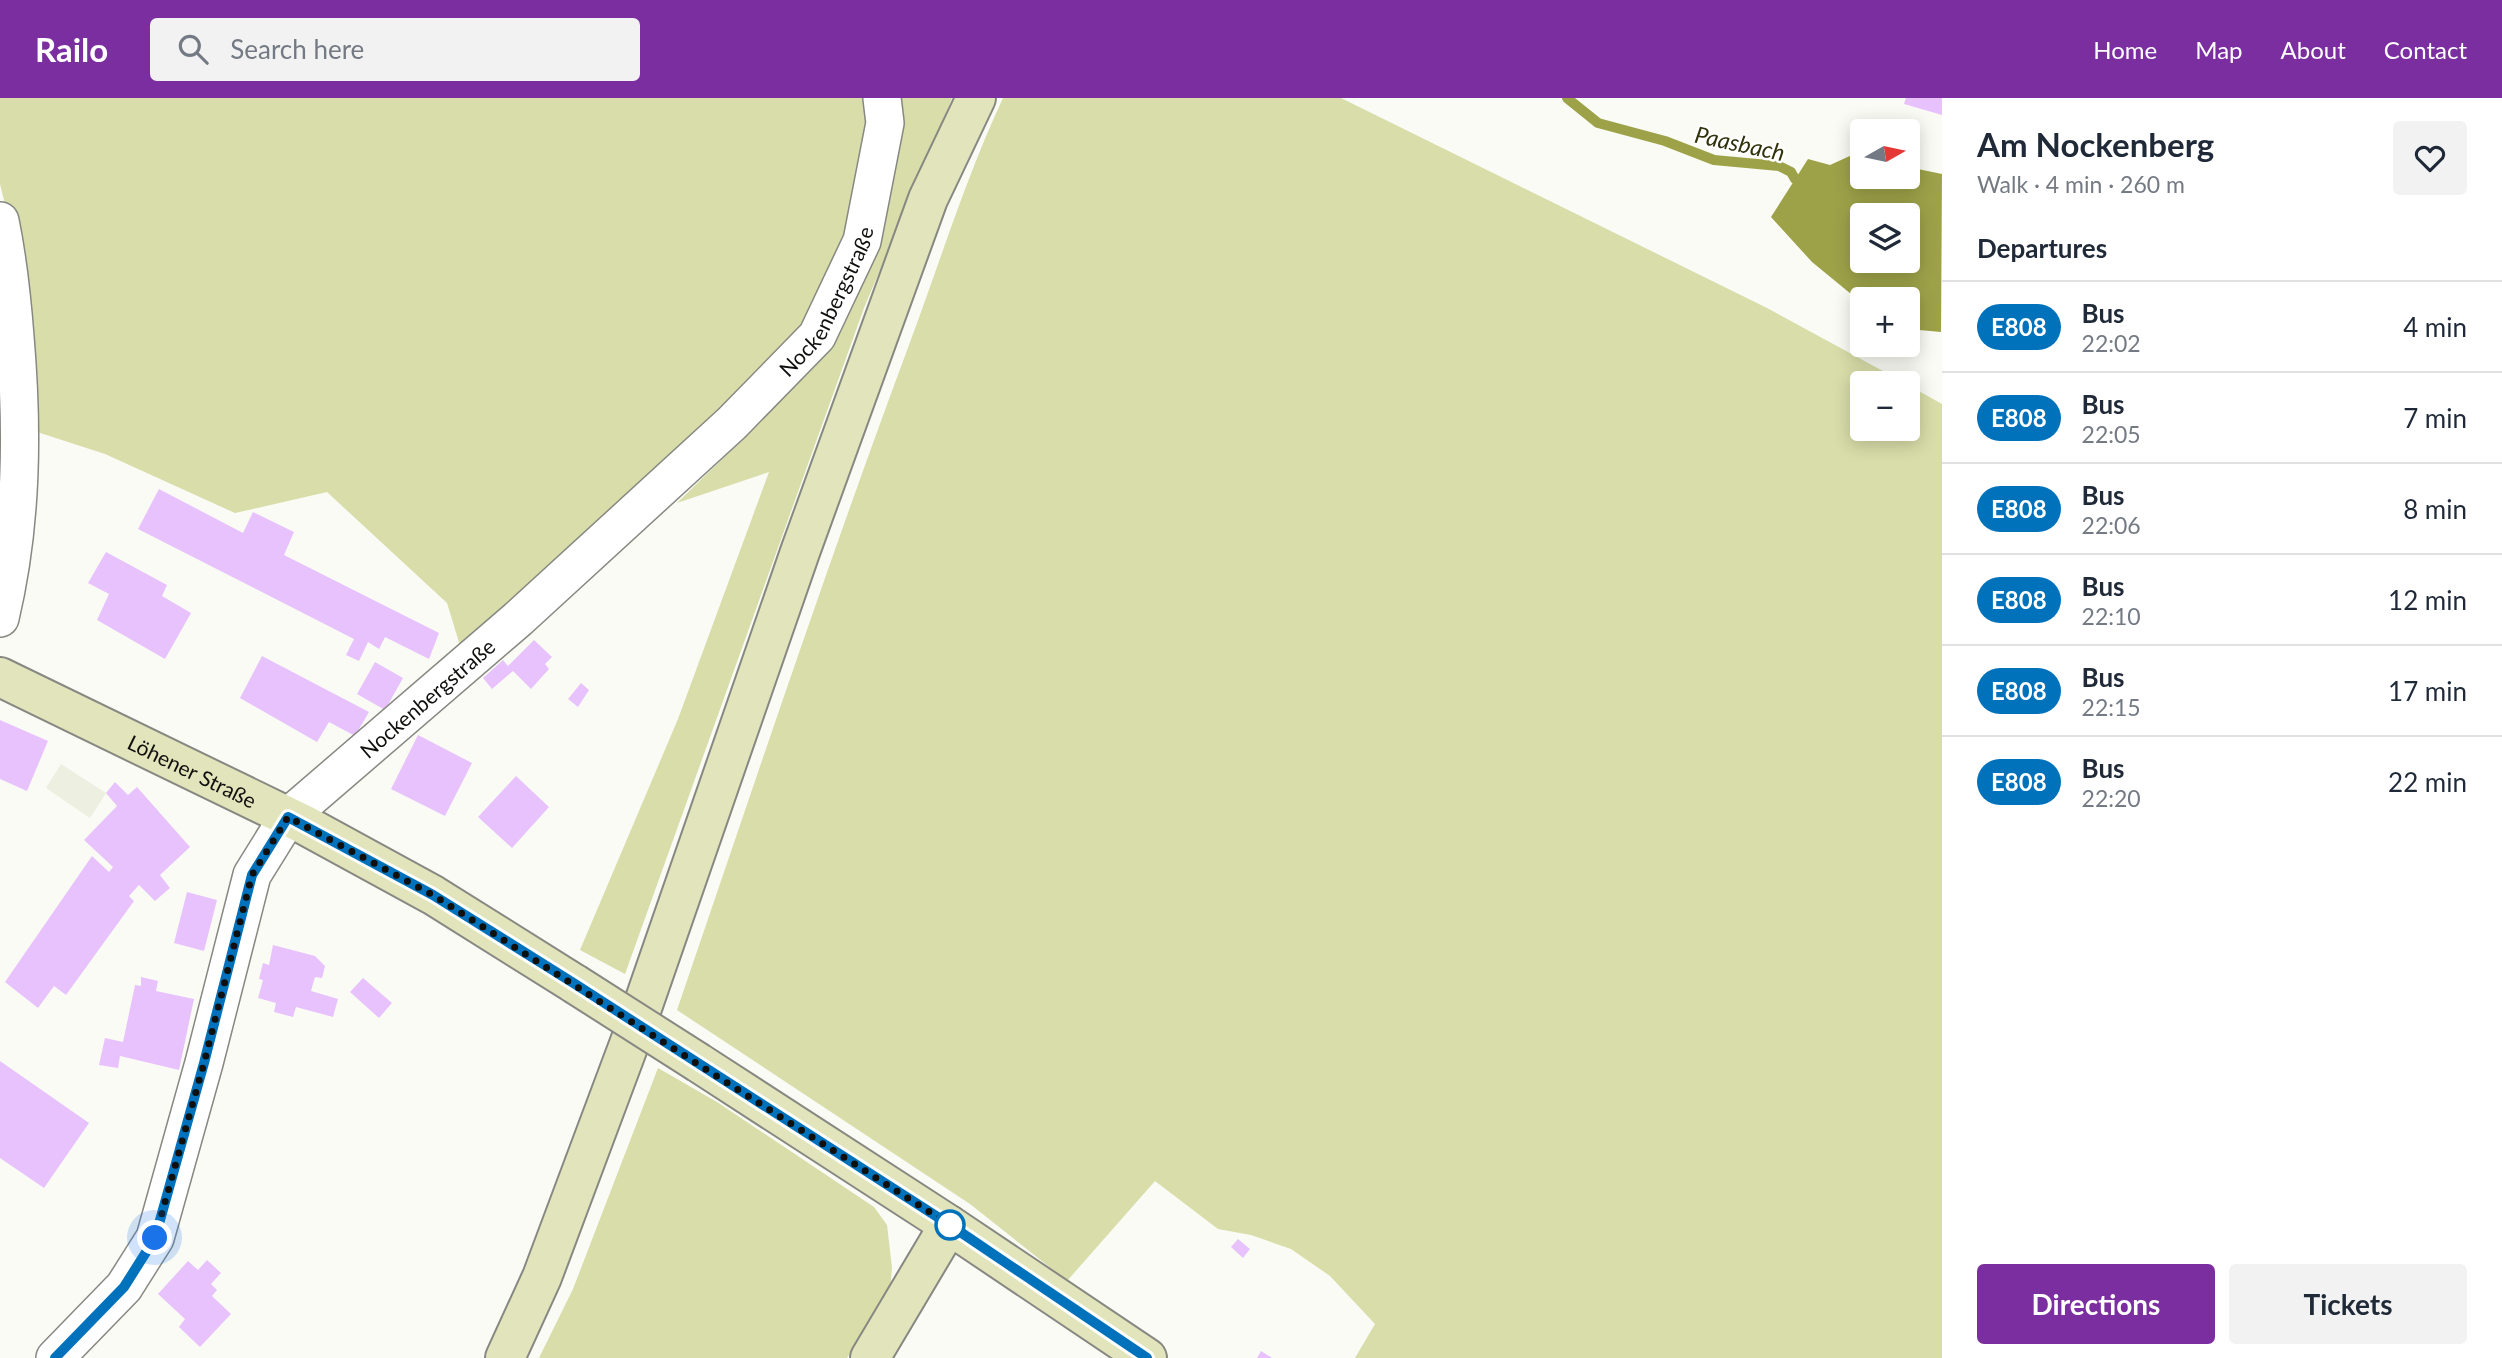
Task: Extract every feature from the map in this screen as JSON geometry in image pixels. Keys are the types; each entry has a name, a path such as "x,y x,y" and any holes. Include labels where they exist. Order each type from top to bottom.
{"street":[{"name":"Nockenbergstraße","path":"55,1358 124,1287 155,1238 204,1063 252,875 288,817 518,619 712,442 817,336 862,241 884,122 882,98"},
{"path":"505,1358 542,1277 624,1056 800,552 928,200 976,98"},
{"path":"0,221 10,285 18,372 20,461 18,517 8,586 0,618"},
{"name":"Löhener Straße","path":"0,677 288,817 433,895 950,1225 1147,1358"},
{"path":"870,1358 950,1225"}],"shaded area":[{"path":"0,98 868,98 869,124 852,239 808,331 462,652 447,603 327,492 235,513 105,454 28,429 12,233 0,184"},
{"path":"901,98 952,98 864,308 625,974 580,950 678,719 769,472 677,503 756,426 827,348 900,137"},
{"path":"1003,98 1341,98 1767,308 1850,353 1850,357 1857,357 1883,371 1850,371 1850,441 1920,441 1920,392 1942,404 1942,1358 1355,1358 1375,1324 1330,1276 1291,1249 1251,1235 1218,1229 1155,1181 1067,1281 970,1204 677,1010 849,510 965,189"},
{"path":"1850,156 1850,189 1920,189 1920,169 1942,174 1941,332 1920,330 1920,287 1850,287 1850,293 1812,262 1771,217 1808,159 1830,165"},
{"path":"61,764 106,793 90,818 46,788"},
{"path":"658,1068 717,1102 874,1207 887,1225 892,1268 890,1291 847,1358 539,1358 573,1289"}],"building":[{"path":"1906,98 1942,98 1942,115 1904,104"},
{"path":"159,489 243,533 253,512 294,532 284,555 439,633 429,659 385,637 379,649 368,642 359,661 346,655 354,639 138,529"},
{"path":"106,552 167,585 162,596 191,613 165,659 97,620 109,594 88,583"},
{"path":"534,640 552,657 545,664 549,669 531,689 513,671 492,689 483,678 503,660 508,666"},
{"path":"262,656 369,712 355,736 329,722 317,742 240,698"},
{"path":"375,662 403,678 385,710 357,694"},
{"path":"581,683 589,690 578,707 568,699"},
{"path":"0,720 48,741 27,791 0,779"},
{"path":"418,735 472,763 445,816 391,789"},
{"path":"516,776 549,807 512,848 478,817"},
{"path":"115,782 128,795 137,787 190,847 160,875 170,888 155,901 139,885 129,896 134,901 66,995 54,986 38,1008 5,982 92,856 109,872 113,867 84,840 117,806 106,793"},
{"path":"187,892 217,900 204,951 174,943"},
{"path":"273,945 315,956 325,966 322,978 315,977 311,991 338,999 333,1017 296,1007 293,1017 274,1012 276,1003 258,998 263,980 259,979 263,963 269,965"},
{"path":"141,977 158,981 156,991 194,999 179,1070 120,1056 118,1068 99,1065 105,1038 123,1042 135,985 141,986"},
{"path":"363,978 392,1003 379,1018 350,992"},
{"path":"0,1061 89,1123 44,1188 0,1158"},
{"path":"1238,1239 1250,1249 1243,1258 1231,1247"},
{"path":"207,1260 221,1273 211,1284 217,1290 212,1296 231,1314 200,1347 179,1327 185,1319 158,1294 188,1261 198,1270"},
{"path":"1261,1351 1272,1358 1257,1358"}],"waterway":[{"name":"Paasbach","path":"1567,98 1598,123 1665,141 1714,160 1779,166 1791,172 1795,179 1804,184"}],"bus line":[{"name":"E808","path":"55,1358 124,1287 155,1238 204,1063 252,875 288,817 433,895 575,984 950,1225 1147,1358"}],"route":[{"path":"155,1238 204,1063 252,875 288,817 433,895 950,1225"}]}
